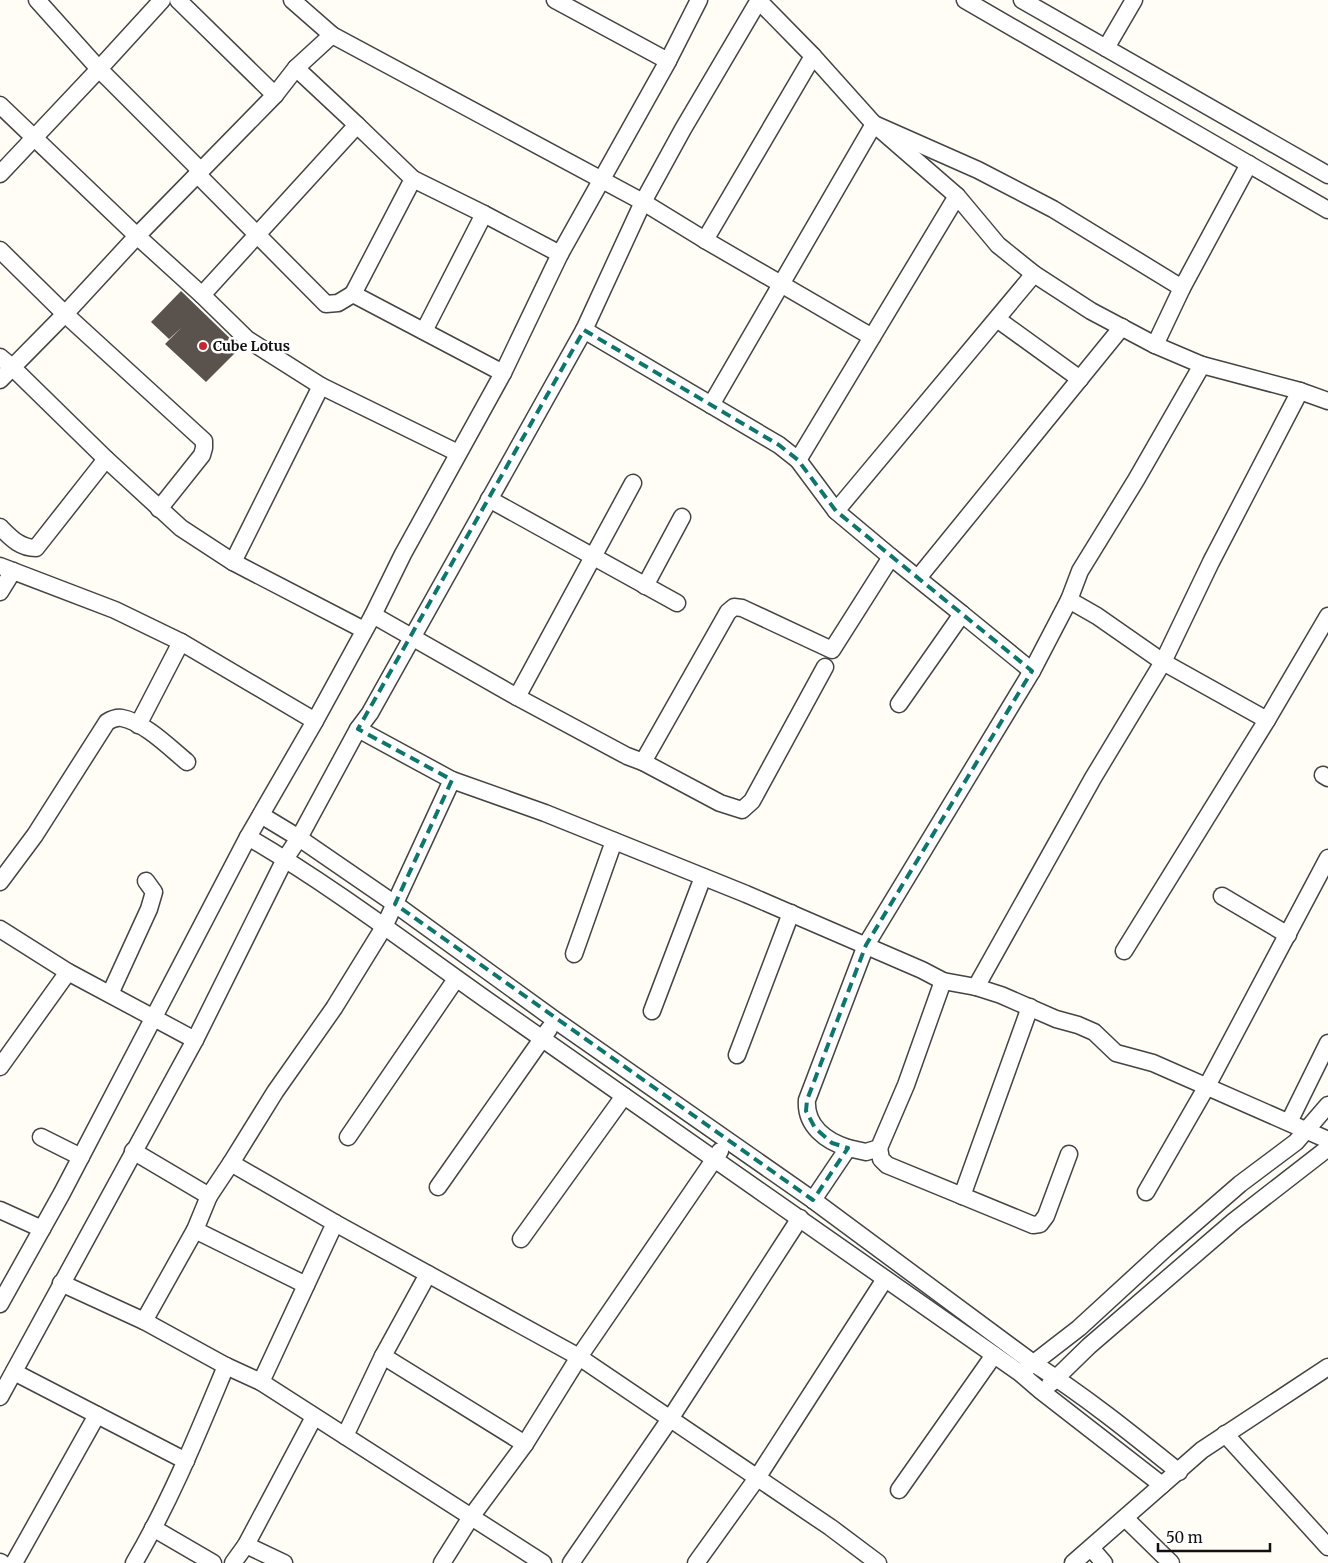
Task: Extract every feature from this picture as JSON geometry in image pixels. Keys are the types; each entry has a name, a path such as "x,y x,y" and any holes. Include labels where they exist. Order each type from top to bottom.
{"street":[{"path":"37,0 99,69 326,304 338,303 353,294 413,179"},
{"path":"0,174 162,0"},
{"path":"178,0 275,95"},
{"path":"292,0 332,35 643,202 872,337"},
{"path":"555,0 668,61"},
{"path":"0,1304 81,1158 248,837 315,721 373,615 403,554 503,373 560,254 668,61 699,0"},
{"path":"965,0 1328,210"},
{"path":"1022,0 1328,175"},
{"path":"1106,48 1134,0"},
{"path":"0,1397 194,1040 285,858 299,838 358,729 370,713 584,330 643,202 692,114 759,1 813,56 874,124 957,196 998,245 1034,274 1091,311 1154,345 1202,365 1300,391 1328,401"},
{"path":"0,380 6,362 65,314 137,236 275,95 296,68 332,35"},
{"path":"705,240 813,56"},
{"path":"296,68 413,179 560,254"},
{"path":"0,105 247,339 320,386 458,453"},
{"path":"874,124 978,170 1053,209 1182,288"},
{"path":"712,405 874,124"},
{"path":"202,295 357,125"},
{"path":"1154,345 1182,288 1250,164"},
{"path":"798,460 957,196"},
{"path":"424,331 484,214"},
{"path":"0,250 65,314 204,441 202,455 159,509"},
{"path":"836,511 1034,274"},
{"path":"353,294 503,373"},
{"path":"997,319 1080,379"},
{"path":"918,578 1122,327"},
{"path":"584,330 779,445 798,460 836,511 1032,671"},
{"path":"6,362 106,459 181,528 233,562 364,630"},
{"path":"879,1148 866,1152 832,1143 815,1128 806,1111 806,1100 866,946 1032,671 1069,600 1080,571 1136,480 1202,365"},
{"path":"233,562 320,386"},
{"path":"976,986 1093,778 1163,662 1211,562 1300,391"},
{"path":"0,527 16,543 26,548 36,548 106,459"},
{"path":"517,697 633,484"},
{"path":"488,499 592,558 677,603"},
{"path":"645,586 682,517"},
{"path":"643,762 728,612 734,607 742,608 832,650 891,557"},
{"path":"0,592 6,568 115,610 181,642 315,721"},
{"path":"1069,600 1097,616 1163,662 1267,720"},
{"path":"899,704 962,614"},
{"path":"373,615 517,697 626,756 643,762 720,803 742,810 752,802 825,667"},
{"path":"1124,951 1267,720 1328,616"},
{"path":"138,725 181,642"},
{"path":"0,882 35,835 107,722 113,718 122,718 138,725 187,762"},
{"path":"358,729 452,780 544,813 791,913 922,970 943,982 976,986 1056,1019 1078,1025 1094,1032 1116,1053 1154,1062 1328,1140"},
{"path":"144,1321 195,1230 209,1196 275,1092 334,1008 384,927 452,780"},
{"path":"260,815 299,838 395,904 555,1020 813,1200 1033,1363 1057,1378 1126,1429 1179,1472"},
{"path":"248,837 285,858 1020,1373 1162,1485"},
{"path":"574,954 614,841"},
{"path":"1146,1192 1207,1086 1328,858"},
{"path":"652,1011 703,877"},
{"path":"110,994 154,892 146,881"},
{"path":"1222,896 1288,935"},
{"path":"737,1055 791,913"},
{"path":"0,929 68,972 194,1040"},
{"path":"0,1067 68,972"},
{"path":"348,1137 456,979"},
{"path":"943,982 906,1085 879,1148 881,1158 888,1165 1033,1225 1040,1224 1046,1216 1069,1154"},
{"path":"962,1196 1030,1008"},
{"path":"438,1188 555,1020"},
{"path":"1289,1122 1328,1043"},
{"path":"522,1239 624,1096"},
{"path":"1020,1373 1080,1328 1165,1249 1240,1184 1296,1142 1328,1105"},
{"path":"41,1138 81,1158"},
{"path":"442,1563 471,1517 525,1444 579,1357 727,1140"},
{"path":"813,1200 848,1148"},
{"path":"1041,1391 1089,1346 1234,1221 1328,1148"},
{"path":"133,1151 209,1196"},
{"path":"231,1163 335,1223 579,1357 830,1526 878,1563"},
{"path":"0,1210 42,1230"},
{"path":"571,1563 670,1419 800,1218"},
{"path":"261,1382 335,1223"},
{"path":"195,1230 306,1285"},
{"path":"345,1436 383,1356 428,1274"},
{"path":"696,1563 757,1478 885,1279"},
{"path":"61,1283 144,1321 226,1366 261,1382 543,1563"},
{"path":"899,1490 994,1355"},
{"path":"383,1356 525,1444"},
{"path":"134,1563 186,1461 226,1366"},
{"path":"1073,1563 1202,1450 1328,1366"},
{"path":"14,1372 186,1461"},
{"path":"14,1563 97,1415"},
{"path":"233,1563 246,1545 314,1417"},
{"path":"1225,1434 1328,1547"},
{"path":"1125,1518 1171,1563"},
{"path":"153,1528 213,1563"},
{"path":"246,1545 284,1563"},
{"path":"1090,1548 1104,1563"}],"highlighted area":[{"path":"584,330 779,445 798,460 836,511 1032,671 866,945 807,1100 806,1111 815,1128 832,1143 848,1148 813,1200 395,904 452,780 358,729"}],"building":[{"name":"Cube Lotus","path":"181,291 240,348 206,382 165,344 182,327 169,339 151,322"}],"place":[{"name":"Cube Lotus","path":"203,346"}]}
